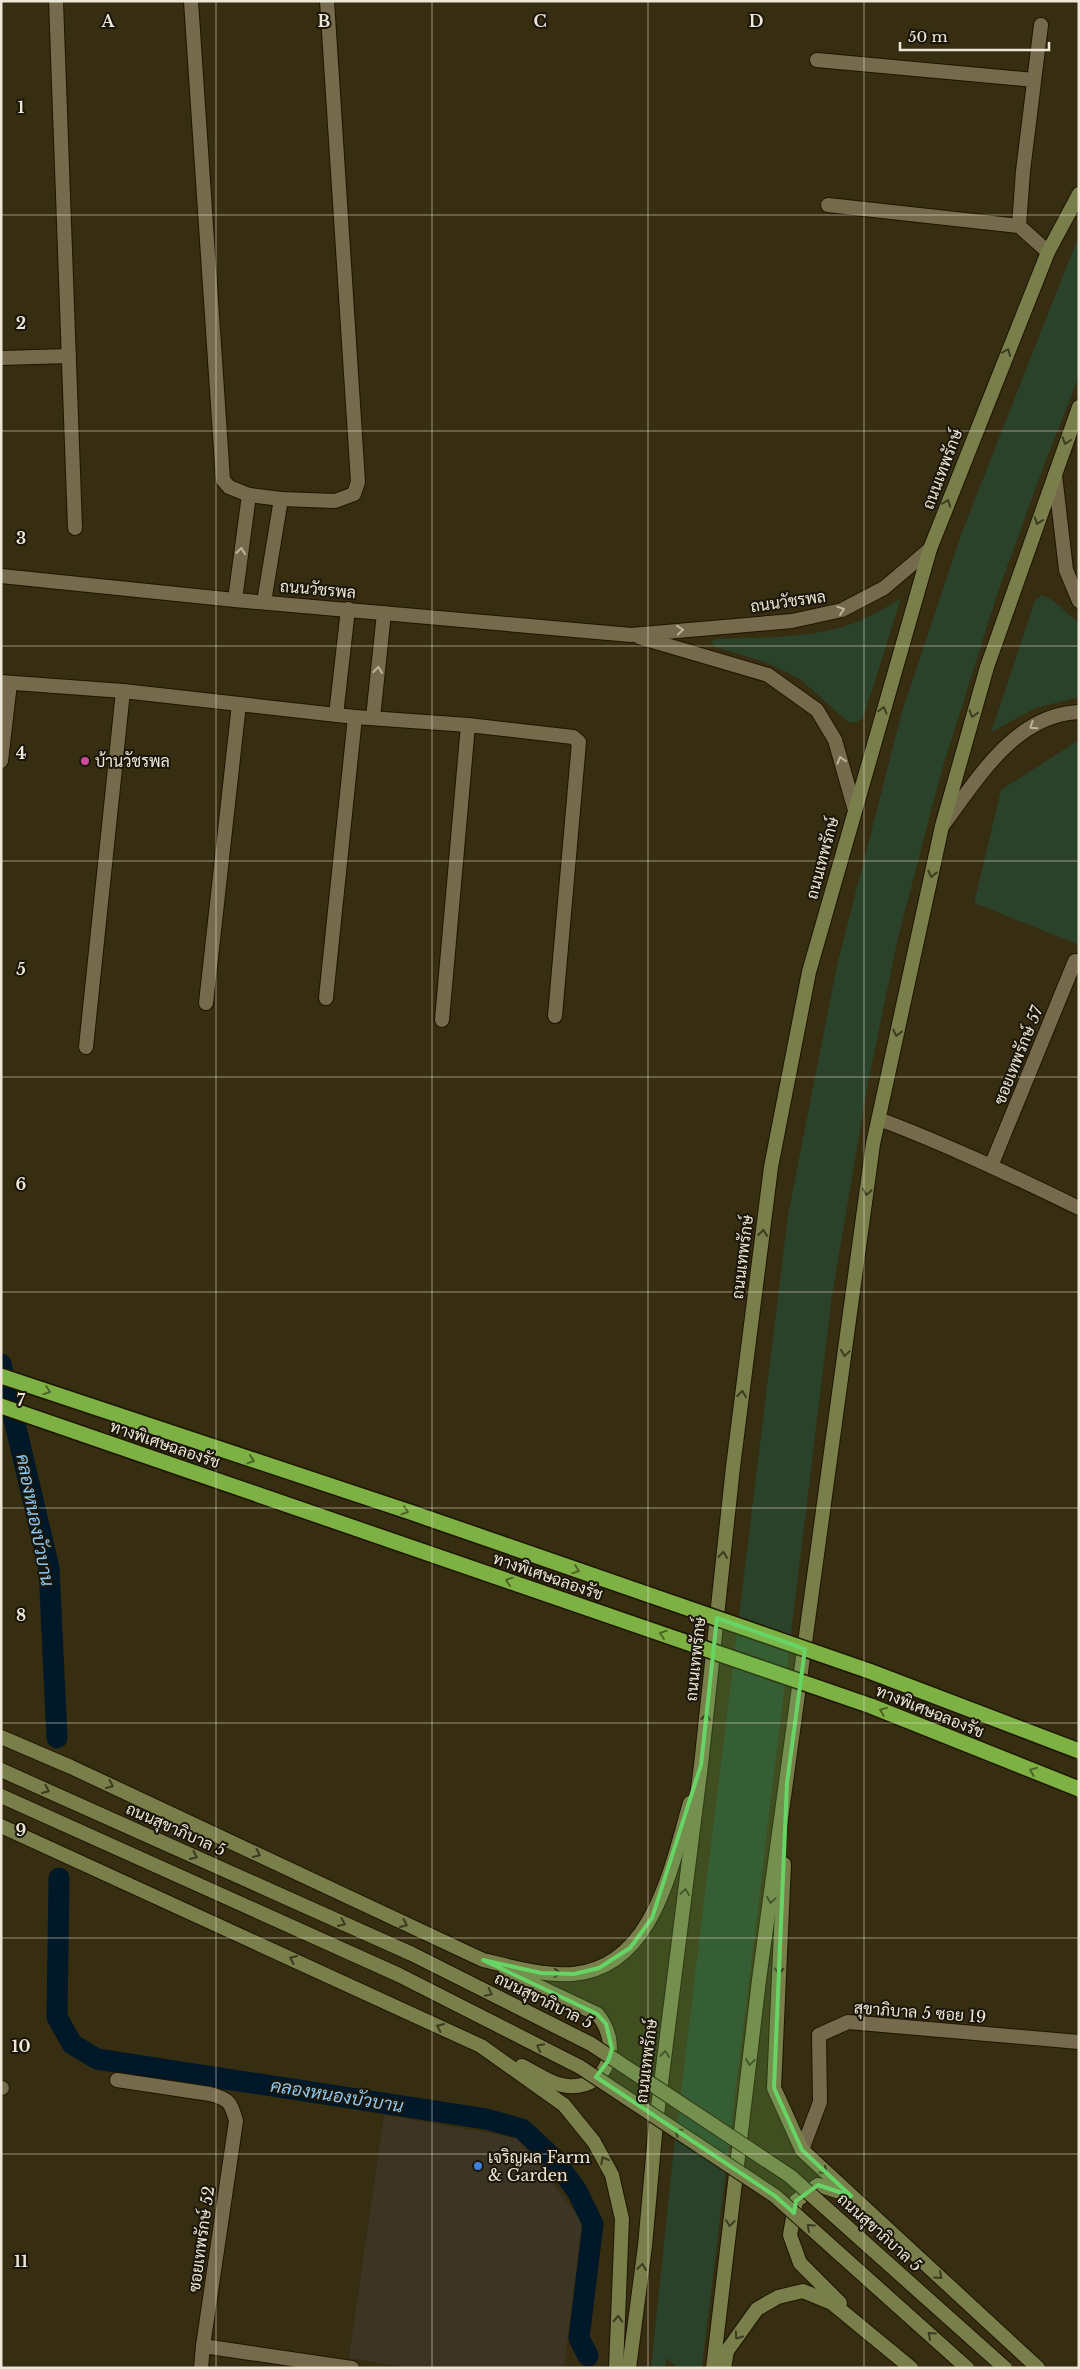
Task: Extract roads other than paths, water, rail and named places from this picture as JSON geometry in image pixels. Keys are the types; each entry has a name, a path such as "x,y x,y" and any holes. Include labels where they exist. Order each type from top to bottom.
{"highway":[{"name":"ทางพิเศษฉลองรัช","path":"1,1376 429,1519 869,1671 1079,1752"},
{"name":"ทางพิเศษฉลองรัช","path":"1,1406 870,1706 1079,1789"}],"main road":[{"name":"ถนนเทพรักษ์","path":"628,2368 645,2246 657,2113 701,1765 733,1467 771,1168 809,972 854,807 930,549 1048,252 1079,194"},
{"path":"713,2368 760,1980 871,1164 879,1119 942,826 986,667 1079,407"},
{"name":"ถนนสุขาภิบาล 5","path":"1,1737 71,1767 483,1960 542,1973 574,1974 599,1968 630,1948 652,1918 671,1866 701,1765"},
{"name":"ถนนสุขาภิบาล 5","path":"1,1770 412,1954 591,2044 790,2176 1005,2368"},
{"path":"787,1783 774,2088 802,2150"},
{"path":"1,1796 400,1975 580,2067 775,2196 968,2368"},
{"path":"1,1826 481,2046 555,2083 568,2086 580,2085 592,2081 602,2072 612,2049 606,2024 597,2014 483,1960"},
{"path":"481,2046 564,2105 594,2142 612,2175 622,2219 616,2368"},
{"name":"ถนนสุขาภิบาล 5","path":"802,2150 1038,2368"},
{"path":"851,2196 818,2185 796,2202 790,2235 800,2263 868,2330 911,2368"},
{"path":"724,2368 727,2352 759,2308 778,2296 803,2291 832,2303 868,2330"}],"street":[{"path":"56,1 75,528"},
{"path":"191,1 223,480 228,488 249,496 335,501 354,494 358,482 327,1"},
{"path":"1020,226 1023,170 1041,25"},
{"path":"817,60 1034,80"},
{"path":"828,205 1020,226 1048,252"},
{"path":"1,358 69,356"},
{"path":"1055,475 1066,570 1079,601"},
{"path":"235,600 249,496"},
{"path":"264,602 281,499"},
{"name":"ถนนวัชรพล","path":"1,576 235,600 631,634 792,621 842,610 884,588 930,549"},
{"path":"336,715 348,610"},
{"path":"373,718 384,613"},
{"name":"ถนนวัชรพล","path":"631,634 768,675 817,710 835,740 854,807"},
{"path":"1,761 5,682 123,691 355,717 468,725 573,737 580,742 555,1016"},
{"path":"86,1047 123,691"},
{"path":"206,1003 239,704"},
{"path":"942,826 999,752 1036,722 1064,713 1079,712"},
{"path":"326,998 355,717"},
{"path":"442,1020 468,725"},
{"name":"ซอยเทพรักษ์ 57","path":"992,1166 1075,961 1079,962"},
{"path":"879,1119 928,1137 1079,1208"},
{"name":"สุขาภิบาล 5 ซอย 19","path":"802,2150 820,2102 819,2035 848,2022 1079,2042"},
{"name":"ซอยเทพรักษ์ 52","path":"117,2080 210,2094 225,2098 232,2106 236,2122 200,2368"},
{"path":"203,2346 352,2368"}],"waterway":[{"name":"คลองหนองบัวบาน","path":"1,1364 49,1568 57,1738"},
{"name":"คลองหนองบัวบาน","path":"59,1878 57,2017 72,2044 97,2059 486,2119 522,2129 553,2158 577,2191 593,2224 579,2338 588,2356"}],"place":[{"name":"บ้านวัชรพล","path":"85,761"},
{"name":"เจริญผล Farm & Garden","path":"478,2166"}]}
